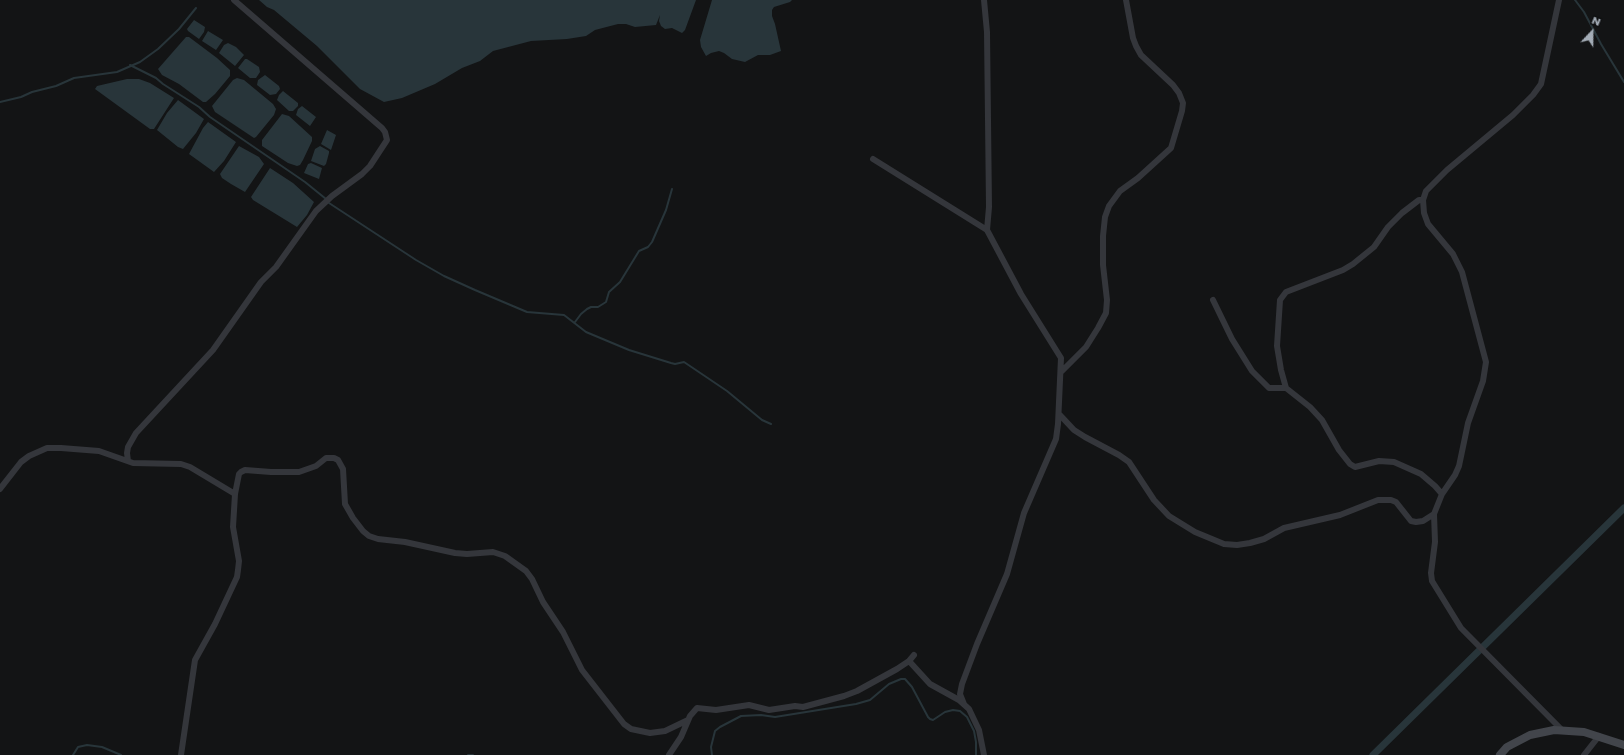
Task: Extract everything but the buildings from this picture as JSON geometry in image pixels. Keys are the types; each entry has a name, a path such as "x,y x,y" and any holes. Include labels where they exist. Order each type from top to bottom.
{"street":[{"path":"128,461 126,453 136,433 213,350 261,282 276,267 316,211 332,196 362,174 370,166 386,140 385,132 382,128 234,0"},
{"path":"984,0 987,32 989,207 987,230"},
{"path":"1061,372 1086,347 1106,313 1107,300 1103,265 1103,236 1105,217 1109,206 1120,191 1138,178 1171,148 1182,111 1179,93 1141,55 1136,46 1133,38 1126,0"},
{"path":"1559,0 1540,84 1533,95 1513,116 1447,170 1426,191 1423,200 1424,213 1428,224 1453,254 1462,272 1486,362 1483,381 1468,423 1459,466 1455,475 1442,494 1434,514 1435,542 1431,573 1432,581 1461,628 1562,730"},
{"path":"873,159 987,230 1022,294 1059,354 1062,363 1059,414 1057,432 1053,447 1024,513 1007,574 979,637 962,684 960,694 964,704 973,715 979,730 984,755"},
{"path":"1423,200 1419,200 1402,213 1388,227 1374,247 1353,264 1344,270 1291,289 1282,296 1277,346 1286,388 1310,407 1322,420 1339,450 1350,464 1355,467 1379,461 1394,462 1421,474 1442,494"},
{"path":"1213,300 1232,339 1252,371 1269,388 1286,388"},
{"path":"1059,414 1074,430 1129,462 1154,500 1169,516 1195,532 1224,544 1250,544 1264,539 1284,528 1340,515 1378,500 1391,500 1396,502 1411,521 1423,521 1434,514"},
{"path":"0,488 21,462 29,456 47,448 99,451 133,463 181,464 190,467 235,494"},
{"path":"181,755 195,660 215,624 238,570 238,557 233,521 235,494 240,472 245,470 298,472 316,466 326,458 334,458 338,460 343,469 345,504 353,518 369,536 455,553 467,554 493,552 505,556 526,571 532,579 542,602 562,632 582,670 624,724 631,729 640,732 657,733 688,720"},
{"path":"669,755 681,737 692,712 697,708 716,710 749,705 769,710 794,706 803,707 832,700 857,691 909,661 914,655"},
{"path":"909,661 930,684 964,704"},
{"path":"1500,755 1507,747 1530,735 1545,731 1562,730 1584,732 1624,745"},
{"path":"1584,755 1599,736"}],"shaded area":[{"path":"259,0 696,0 685,30 682,33 672,28 665,29 661,26 659,21 660,15 656,25 635,27 626,24 618,24 595,30 586,36 567,39 531,41 493,51 480,61 462,68 435,84 402,98 384,102 360,89 317,46 274,10 267,7"},
{"path":"712,0 792,0 774,7 772,10 772,16 781,51 770,55 758,55 745,62 732,59 719,51 706,56 701,47 700,40"},
{"path":"194,20 205,27 204,32 199,39 187,29"},
{"path":"208,31 223,40 216,50 202,41"},
{"path":"186,37 189,37 217,58 230,70 230,76 206,102 203,102 179,84 162,75 158,69"},
{"path":"228,43 236,47 244,55 235,66 219,53 224,45"},
{"path":"245,59 259,67 260,72 256,78 250,78 238,68"},
{"path":"265,75 279,86 280,89 276,94 270,95 257,85 258,80"},
{"path":"237,78 244,80 273,104 276,109 274,115 254,138 215,112 212,106 233,80"},
{"path":"127,79 139,79 150,83 174,98 154,129 150,129 95,89 97,86"},
{"path":"283,91 298,103 298,106 293,111 289,111 277,100"},
{"path":"178,100 204,119 196,133 183,149 178,147 157,130 167,113"},
{"path":"302,106 316,117 310,126 296,115 298,109"},
{"path":"282,114 289,116 312,137 312,141 303,160 300,165 297,166 288,163 262,146 262,140"},
{"path":"208,122 236,142 224,161 214,172 189,154 203,128"},
{"path":"327,130 336,135 331,150 321,144"},
{"path":"239,146 259,157 264,164 245,192 222,178 220,174"},
{"path":"320,146 329,151 326,164 324,166 311,161 315,149"},
{"path":"311,163 322,168 319,179 304,173 308,164"},
{"path":"270,168 293,183 314,202 307,215 297,227 253,200 251,197"}],"waterway":[{"path":"1575,0 1584,12 1624,82"},
{"path":"0,102 56,86 74,78 117,72 140,62 158,49 179,29 196,8"},
{"path":"130,65 156,78 199,107 210,117 305,182 326,199"},
{"path":"575,322 587,309 591,307 598,307 606,302 609,292 620,282 639,251 648,247 652,242 666,210 672,189"},
{"path":"329,203 416,260 444,276 475,290 527,312 564,315 586,332 629,350 675,364 684,362 727,391 762,420 771,424"},
{"path":"1373,755 1624,508"},
{"path":"712,755 711,747 715,731 741,716 761,715 775,717 856,704 870,700 889,684 901,679 905,679 912,687 930,719 933,720 945,712 953,710 960,711 967,717 974,731 976,755"},
{"path":"73,755 78,747 87,745 102,747 121,755"},
{"path":"468,755 473,755"}]}
